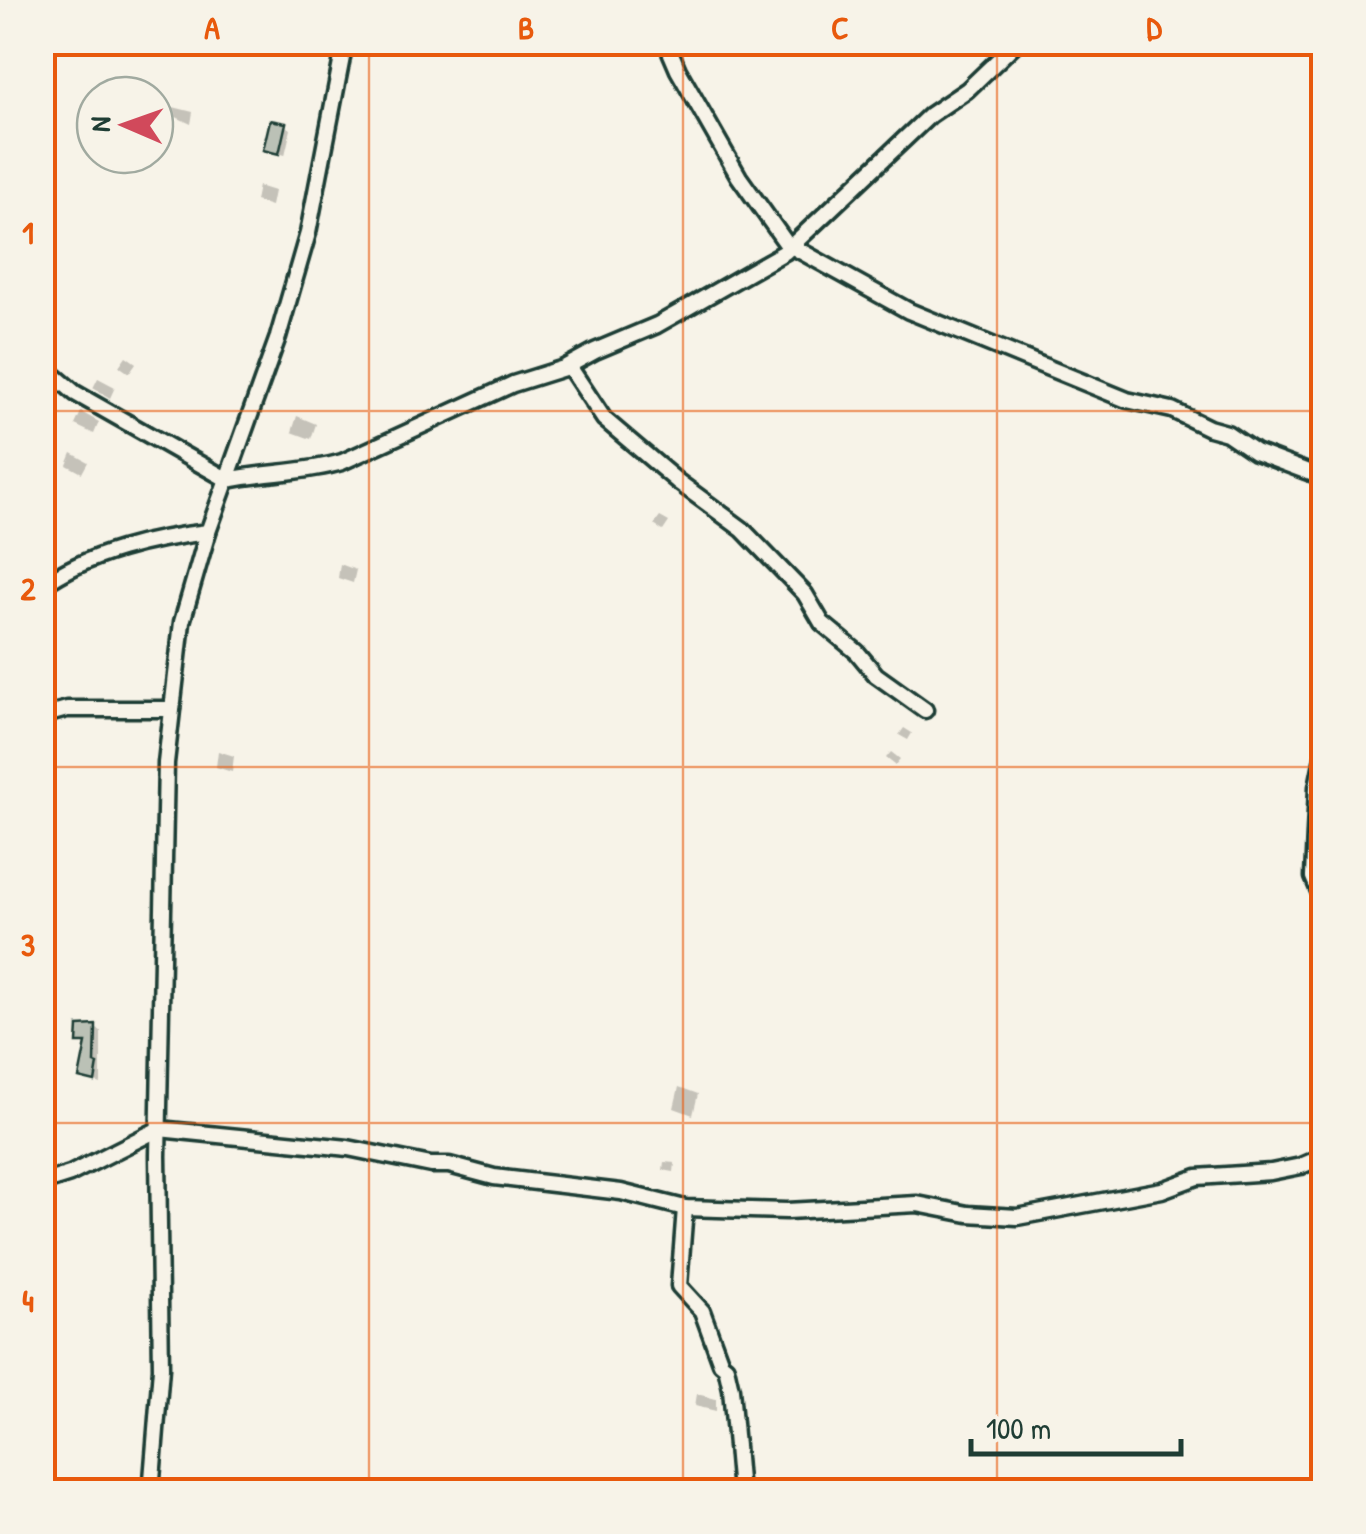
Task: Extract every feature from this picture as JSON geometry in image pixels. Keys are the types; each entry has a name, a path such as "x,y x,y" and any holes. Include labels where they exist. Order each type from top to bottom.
{"street":[{"path":"152,1492 161,1368 159,1129 166,763 182,622 208,532 278,338 308,232 345,42"},
{"path":"666,42 739,177 772,229 792,246 909,311 1127,400 1172,410 1227,433 1255,452 1324,478"},
{"path":"42,365 74,393 228,480 265,472 324,468 658,325 792,246 796,238 890,156 930,114 968,90 1018,42"},
{"path":"568,366 604,420 676,481 742,529 805,594 822,624 857,652 876,674 926,710"},
{"path":"42,586 83,564 152,539 208,532"},
{"path":"42,716 67,709 172,709"},
{"path":"1324,752 1316,787 1314,877 1324,902"},
{"path":"42,1183 70,1174 159,1129 348,1148 449,1165 494,1177 621,1192 685,1208 787,1211 917,1204 968,1214 1017,1217 1162,1190 1196,1177 1271,1172 1324,1156"},
{"path":"685,1208 679,1286 702,1310 726,1367 732,1389 740,1492"}],"building":[{"path":"270,120 286,123 279,154 263,150"},
{"path":"96,1025 95,1082 79,1078 86,1043 77,1043 78,1026"}]}
